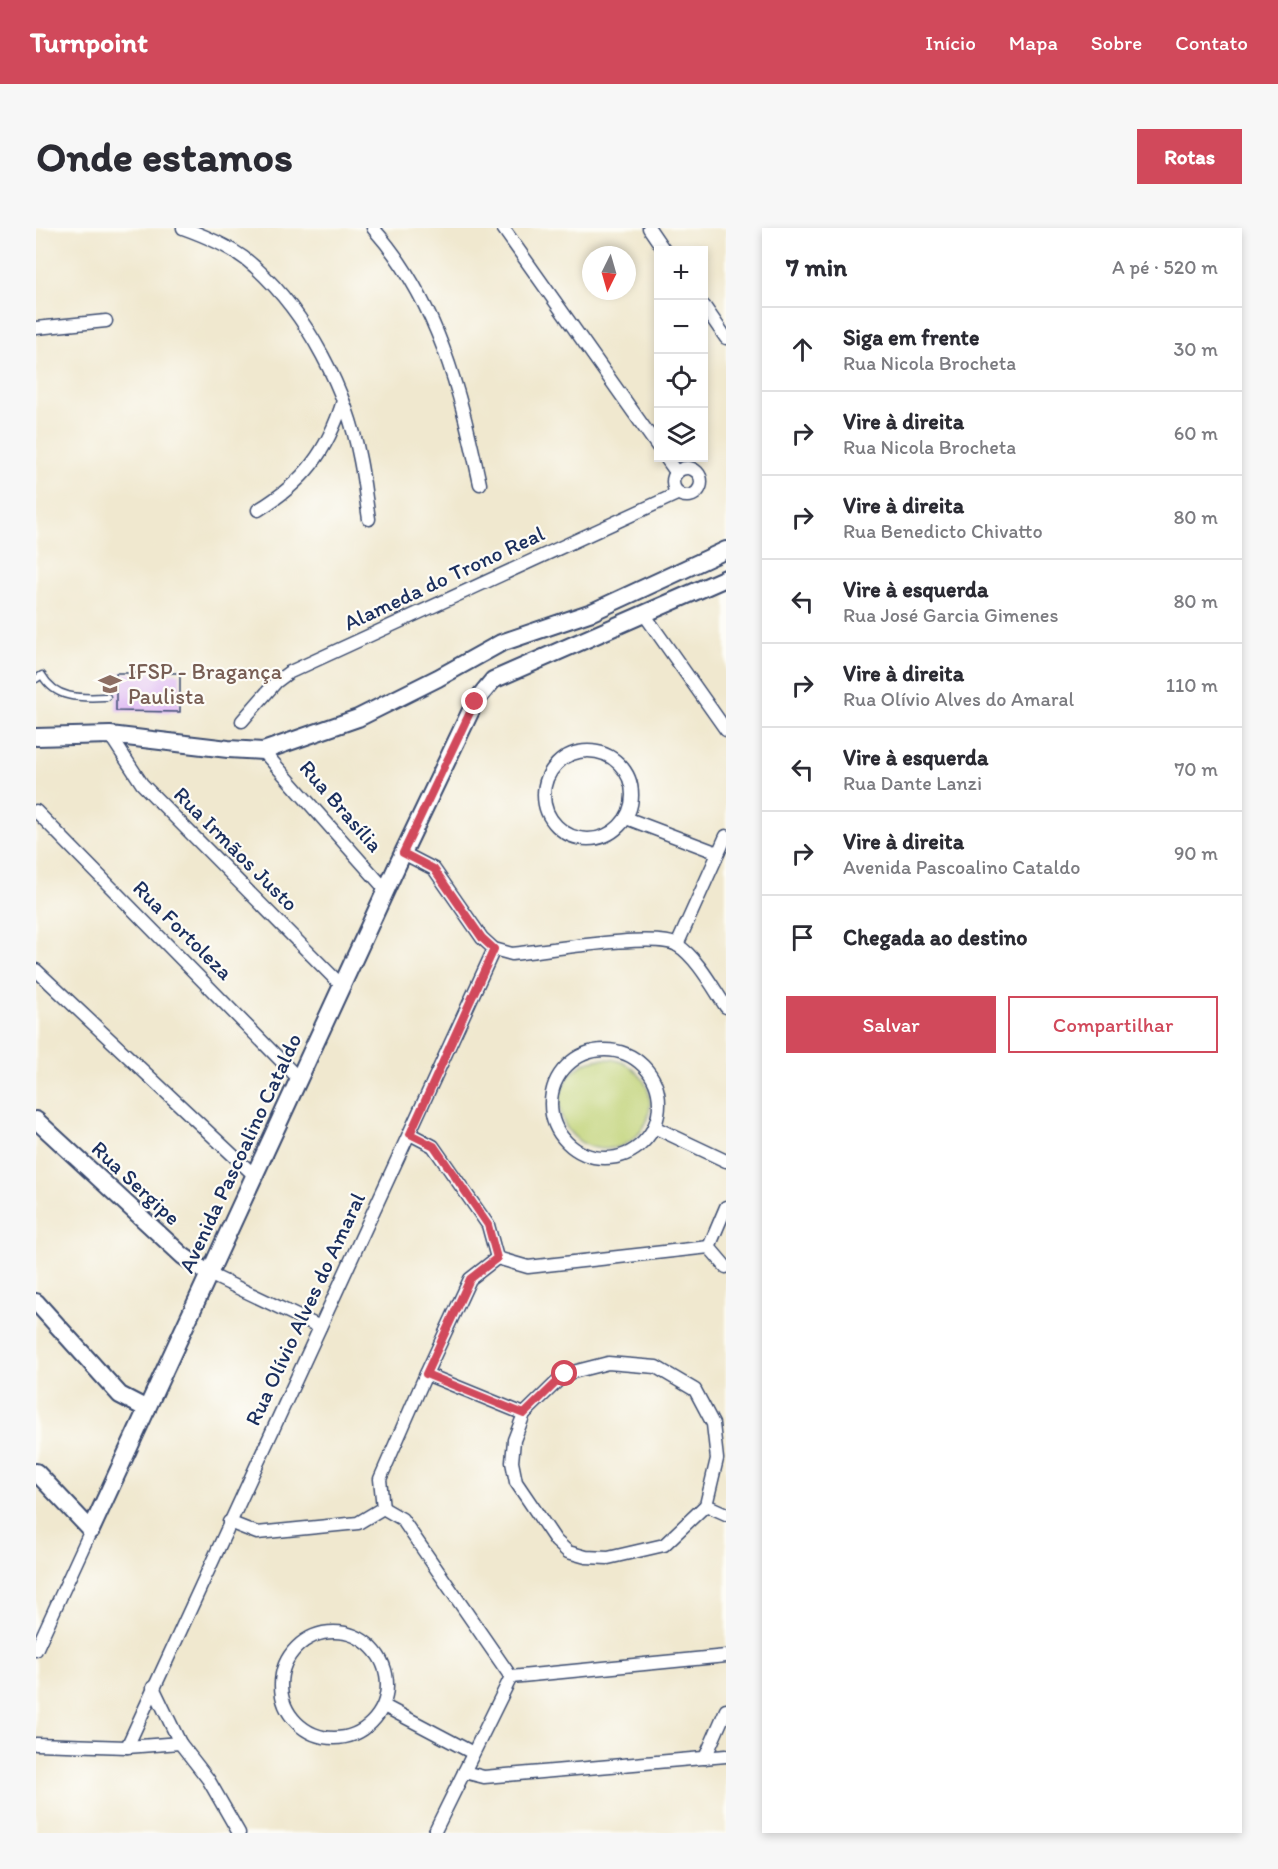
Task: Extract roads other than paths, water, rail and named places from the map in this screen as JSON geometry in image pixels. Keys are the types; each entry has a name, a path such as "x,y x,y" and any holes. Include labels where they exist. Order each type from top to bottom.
{"street":[{"path":"183,228 211,238 254,266 289,303 317,345 343,400 360,459 369,519"},
{"path":"373,228 413,283 442,341 465,412 480,484"},
{"path":"503,228 654,441"},
{"path":"649,228 661,246"},
{"path":"708,312 726,338"},
{"path":"36,328 106,321"},
{"path":"258,510 297,483 313,465 326,445 343,400"},
{"path":"669,462 676,472"},
{"path":"686,467 692,468 700,475 701,486 694,494 684,496 679,493 673,483 676,472 686,467"},
{"name":"Alameda do Trono Real","path":"242,721 276,682 288,673 679,493"},
{"path":"36,737 110,735 263,751 358,718 501,643 592,612 726,550"},
{"path":"726,578 644,614 726,730"},
{"name":"Avenida Pascoalino Cataldo","path":"37,1645 475,702 494,680 644,614"},
{"name":"Rua Irmãos Justo","path":"110,735 142,784 342,986"},
{"path":"592,750 607,754 619,762 628,775 633,789 632,804 627,818 617,829 605,836 590,839 576,838 563,832 552,822 545,809 543,795 545,780 552,768 563,757 577,751 592,750"},
{"name":"Rua Brasília","path":"263,751 386,890"},
{"name":"Rua Fortoleza","path":"36,811 299,1079"},
{"path":"627,818 718,853"},
{"path":"677,945 726,836"},
{"path":"403,853 434,869 482,938 494,949 512,954 638,940 663,940 677,945 691,958 726,1007"},
{"name":"Rua Olívio Alves do Amaral","path":"127,1747 494,949"},
{"path":"36,970 255,1176"},
{"path":"606,1050 624,1053 639,1062 651,1075 658,1092 659,1110 654,1127 644,1142 630,1152 613,1158 595,1157 578,1151 564,1140 554,1125 550,1107 552,1089 560,1073 572,1060 588,1052 606,1050"},
{"name":"Rua Sergipe","path":"36,1120 183,1256 209,1274"},
{"path":"654,1127 726,1161"},
{"path":"410,1134 434,1146 488,1225 497,1258"},
{"path":"709,1247 726,1207"},
{"path":"497,1258 528,1267 709,1247"},
{"path":"709,1247 726,1267"},
{"path":"383,1508 380,1479 426,1374 470,1279 497,1258"},
{"path":"209,1274 320,1327"},
{"path":"36,1302 120,1395 147,1409"},
{"path":"608,1363 656,1366 694,1389 713,1424 717,1459 706,1505 664,1545 608,1558 586,1557 568,1552 556,1541 516,1482 512,1462 514,1440 524,1414 565,1374 608,1363"},
{"path":"426,1374 524,1414"},
{"path":"36,1472 91,1530"},
{"path":"706,1505 726,1514"},
{"path":"229,1522 257,1533 336,1526 358,1523 383,1508"},
{"path":"383,1508 402,1519 511,1677"},
{"path":"337,1631 354,1635 369,1643 380,1656 387,1672 388,1689 384,1706 374,1721 360,1732 342,1738 324,1738 307,1731 293,1720 284,1704 280,1686 283,1668 291,1652 304,1640 320,1633 337,1631"},
{"path":"511,1677 726,1656"},
{"path":"434,1833 511,1677"},
{"path":"153,1687 180,1743 208,1779 239,1833"},
{"path":"384,1706 473,1753"},
{"path":"705,1758 726,1710"},
{"path":"36,1744 127,1747 180,1743"},
{"path":"464,1772 484,1777 726,1756"}],"lane":[{"path":"36,679 42,675 49,687 77,699 107,697"}],"place":[{"name":"IFSP - Bragança Paulista","path":"110,684"}]}
